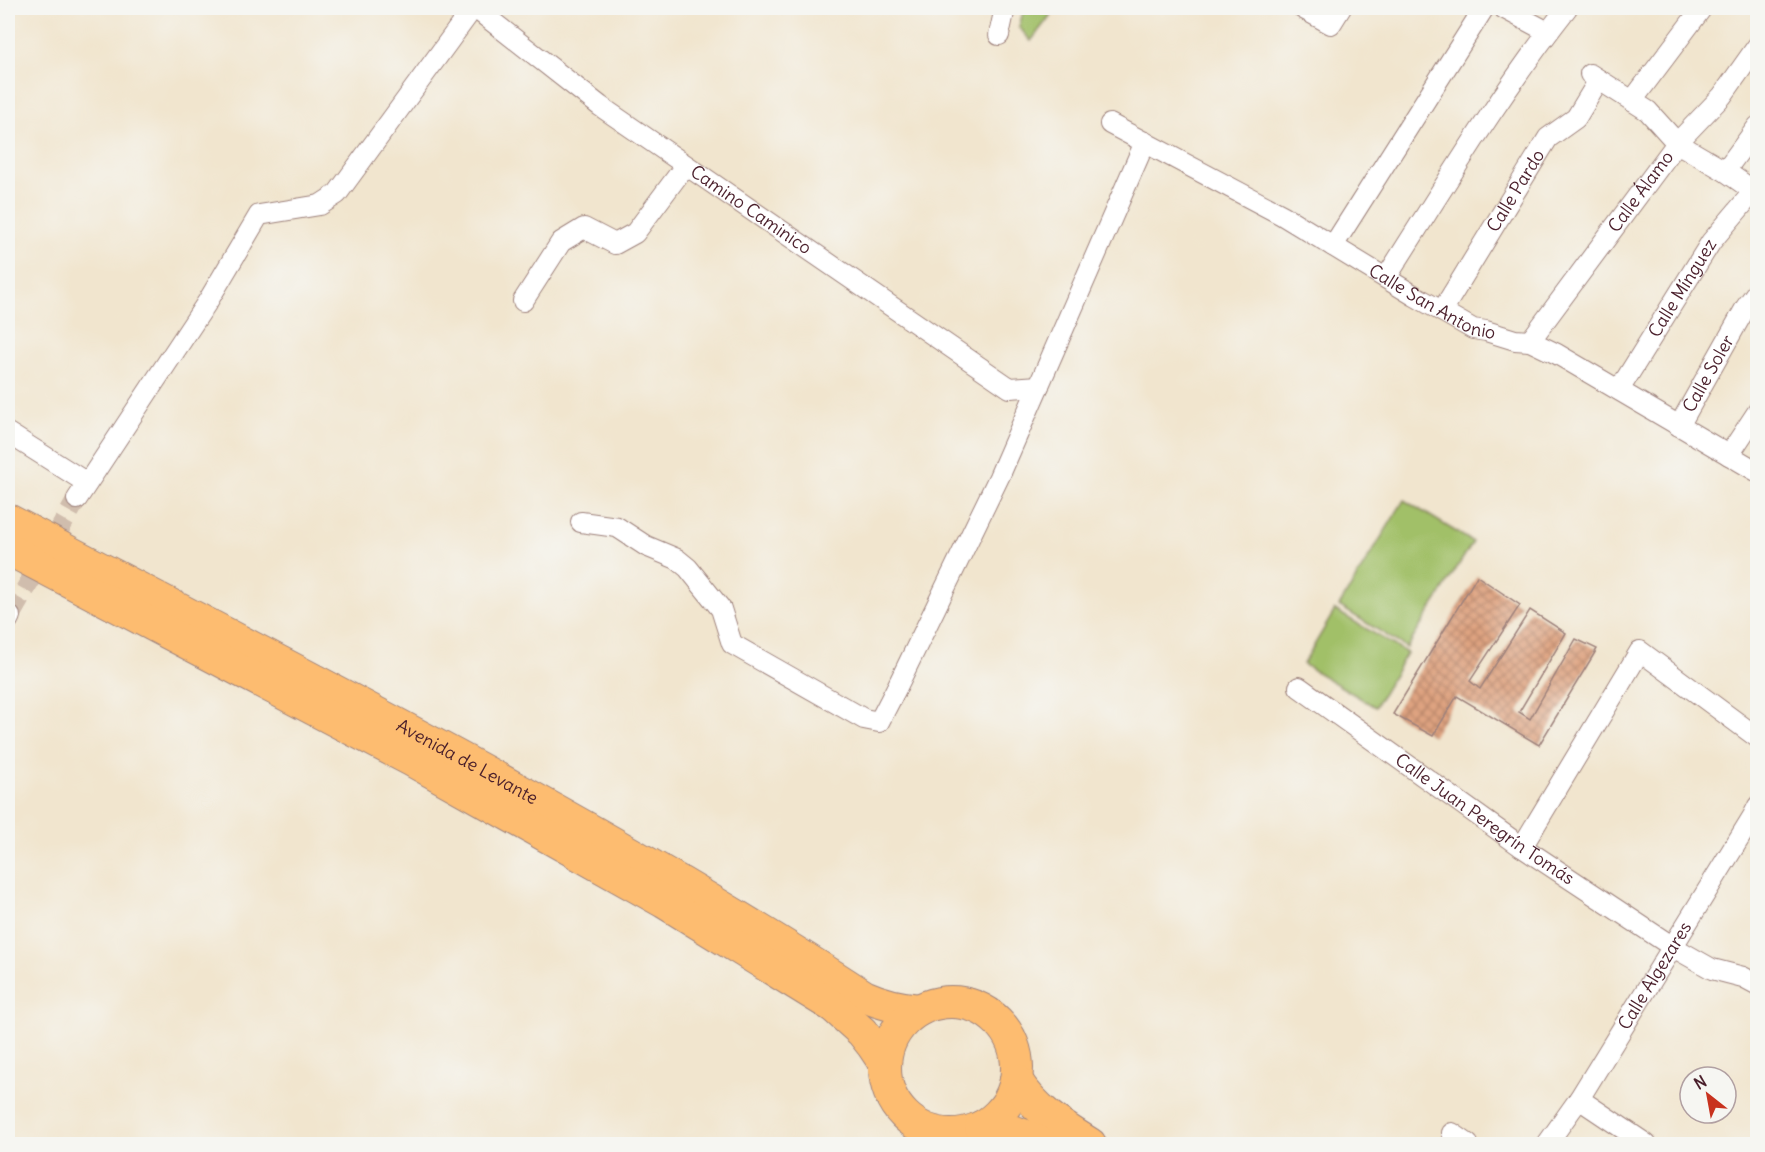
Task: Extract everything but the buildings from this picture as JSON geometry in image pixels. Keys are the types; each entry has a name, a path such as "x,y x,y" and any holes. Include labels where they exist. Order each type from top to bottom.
{"main road":[{"name":"Avenida de Levante","path":"8,520 426,739 597,833 766,934 864,996 899,1008 919,1010"},
{"name":"Avenida de Levante","path":"8,549 411,760 664,902 834,1007 862,1032 885,1064"},
{"path":"955,1002 979,1008 999,1023 1012,1043 1016,1061 1016,1080 1007,1102 996,1116 981,1127 959,1134 936,1133 914,1124 891,1098 885,1076 885,1064 891,1038 903,1023 919,1010 930,1005 955,1002"},
{"path":"1016,1080 1040,1110 1090,1144"},
{"path":"981,1127 1008,1130 1042,1144"}],"street":[{"name":"Camino Caminico","path":"474,8 600,106 1010,388 1039,386"},
{"path":"8,433 82,491 208,301 259,215 320,205 337,194 474,8"},
{"path":"999,35 1005,8"},
{"path":"1302,8 1336,16"},
{"path":"1333,246 1484,8"},
{"path":"1503,8 1548,32"},
{"path":"1386,278 1481,131 1548,32 1567,8"},
{"path":"1702,8 1632,100 1648,111 1677,142 1756,193"},
{"name":"Calle Álamo","path":"1530,341 1677,142 1722,96 1758,45"},
{"name":"Calle Pardo","path":"1442,311 1548,138 1576,118 1594,77 1632,100"},
{"name":"Calle San Antonio","path":"1110,124 1282,214 1473,329 1515,340 1530,341 1557,354 1758,472"},
{"path":"1725,171 1758,126"},
{"path":"581,522 617,527 646,546 677,559 688,568 721,609 732,644 864,719 879,722 999,477 1145,142"},
{"path":"523,301 561,242 584,228 615,244 635,233 685,166"},
{"name":"Calle Mínguez","path":"1619,390 1711,242 1756,193"},
{"name":"Calle Soler","path":"1679,426 1746,307 1758,290"},
{"path":"1729,455 1758,411"},
{"path":"1522,847 1640,651 1758,738"},
{"name":"Calle Juan Peregrín Tomás","path":"1299,687 1522,847 1673,947 1712,969 1743,977 1758,985"},
{"name":"Calle Algezares","path":"1547,1144 1579,1099 1758,806"},
{"path":"1579,1099 1646,1144"}],"green space":[{"path":"1024,8 1056,8 1031,41 1019,27"},
{"path":"1404,500 1473,542 1407,648 1339,606"},
{"path":"1335,610 1407,653 1375,707 1303,664"}],"tunnel":[{"path":"10,616 77,499"}]}
